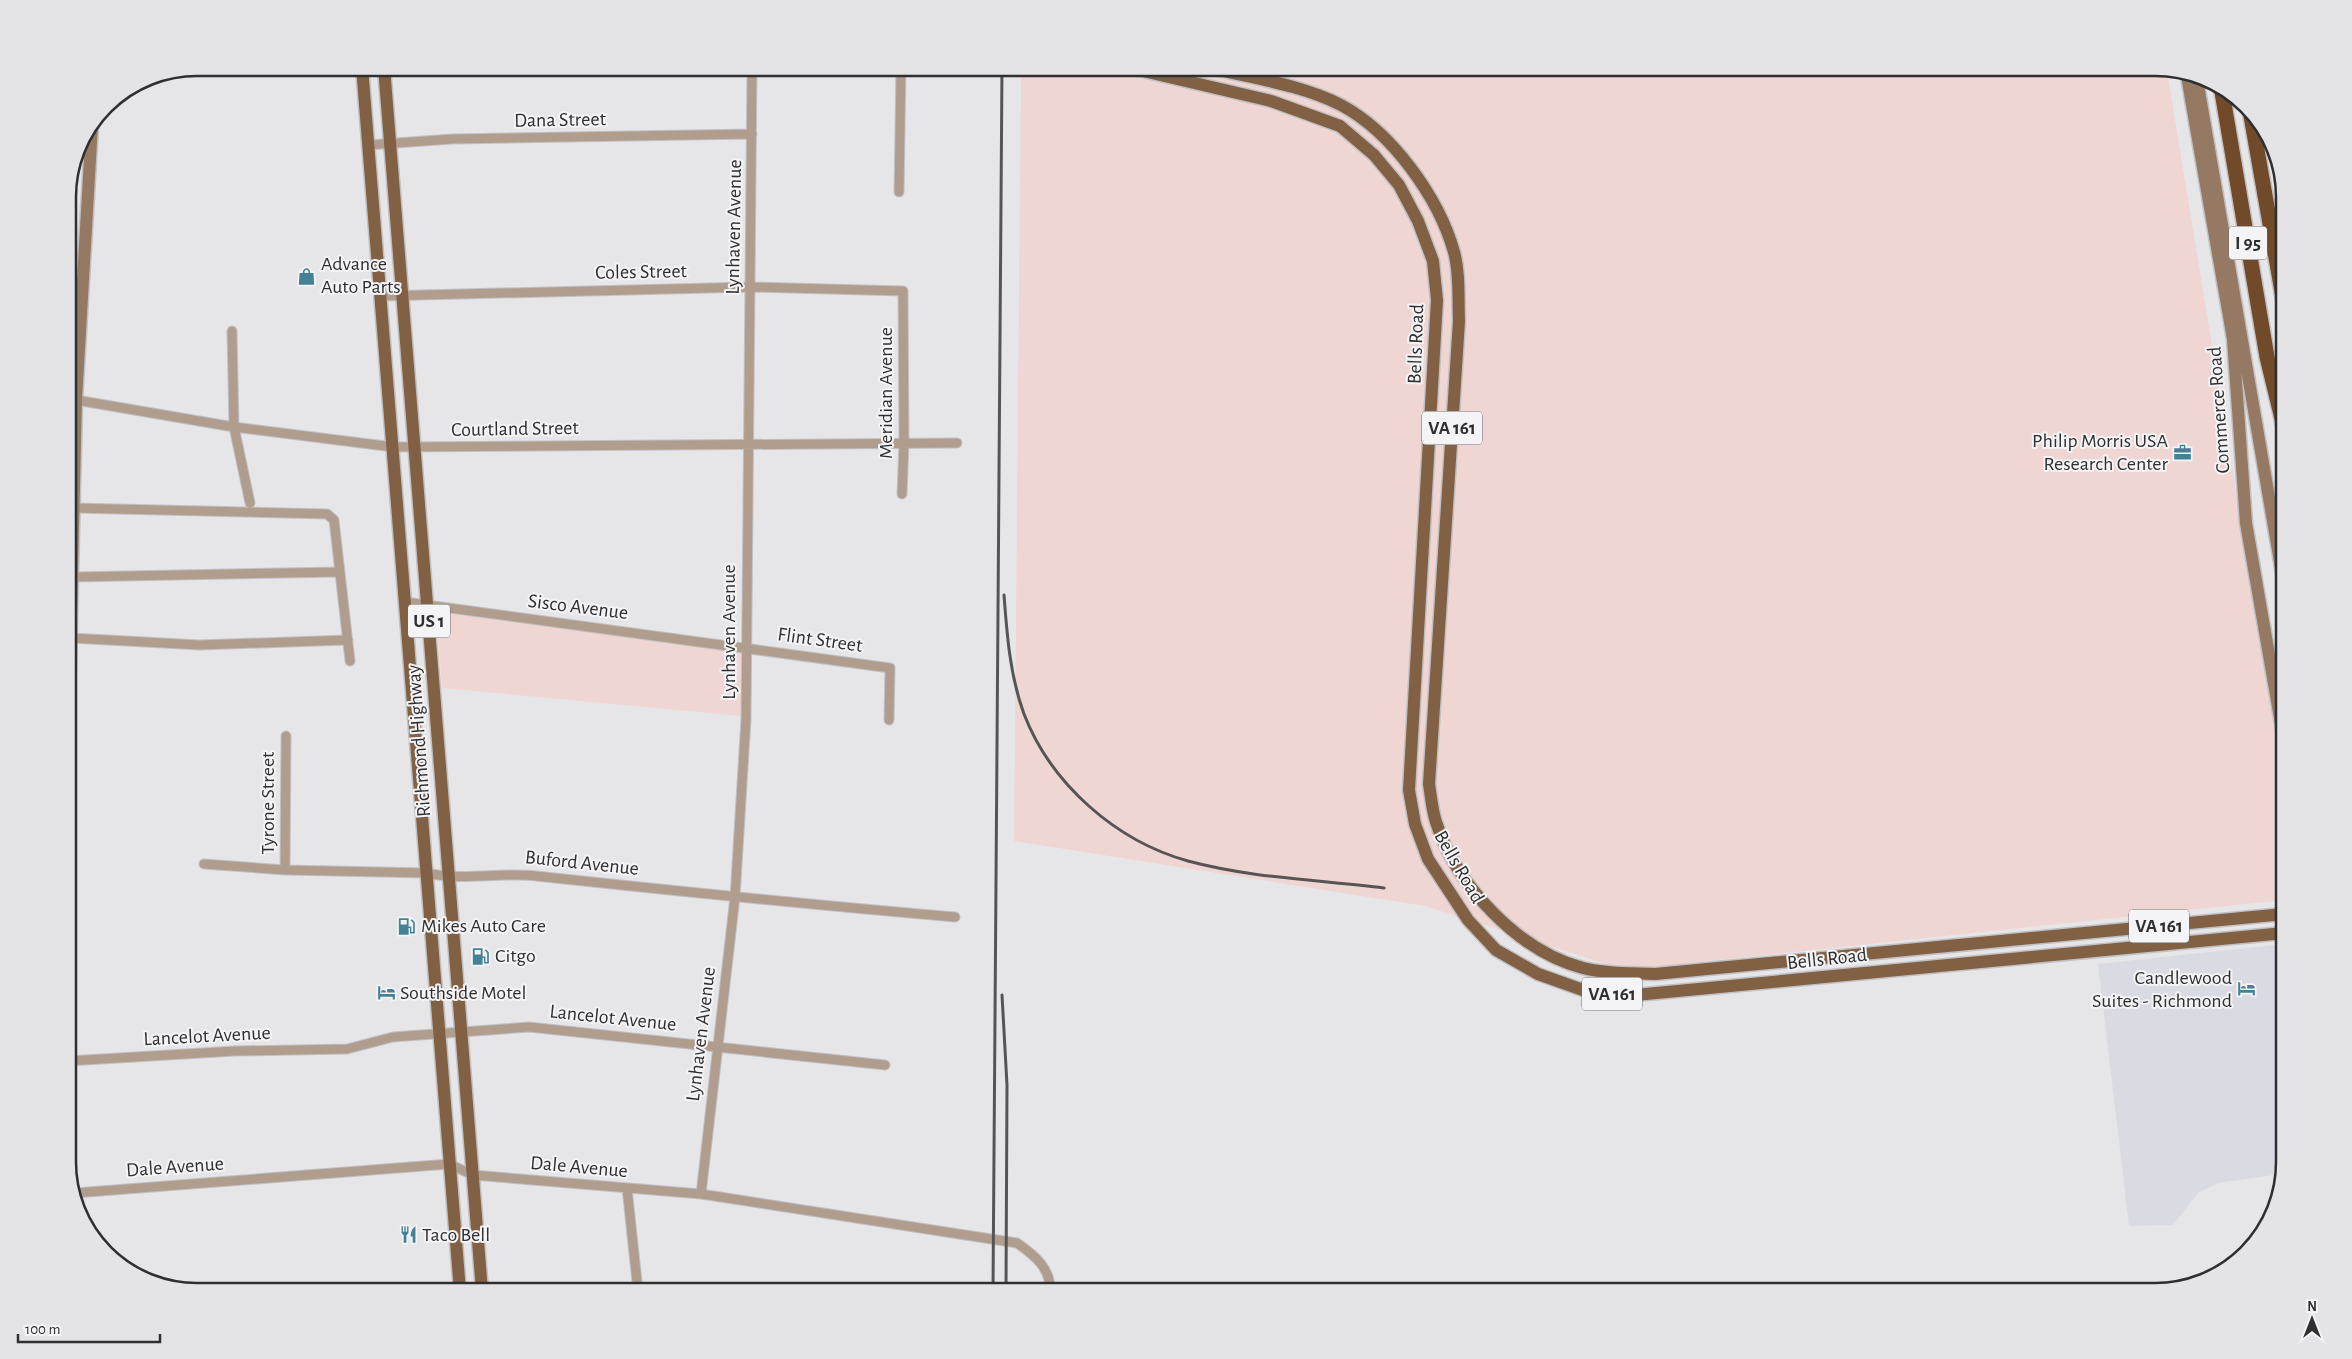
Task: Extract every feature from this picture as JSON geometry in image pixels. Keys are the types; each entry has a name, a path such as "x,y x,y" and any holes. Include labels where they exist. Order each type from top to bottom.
{"highway":[{"name":"I 95","path":"2223,97 2267,357 2275,391"},
{"name":"I 95","path":"2253,126 2275,251"}],"main road":[{"name":"Richmond Highway","path":"363,76 459,1283"},
{"name":"Richmond Highway","path":"385,76 481,1283"},
{"name":"Bells Road","path":"1165,76 1214,86 1271,101 1340,126 1374,155 1399,185 1418,222 1433,261 1437,300 1409,790 1415,824 1428,859 1468,920 1496,950 1538,974 1583,990 1625,996 2276,934"},
{"path":"1214,86 1217,76"},
{"name":"Bells Road","path":"1245,76 1296,88 1341,105 1370,125 1417,176 1439,212 1455,254 1459,321 1429,784 1436,822 1464,878 1493,914 1520,937 1556,958 1591,970 1607,973 1655,974 2276,915"},
{"name":"Commerce Road","path":"2188,81 2233,339 2239,397 2246,523 2276,692"},
{"name":"Commerce Road","path":"2198,84 2275,535"},
{"path":"77,383 91,140"},
{"path":"1431,426 1452,429"},
{"path":"1414,699 1434,700"},
{"path":"2033,938 2036,957"},
{"path":"1746,965 1749,985"}],"street":[{"name":"Lynhaven Avenue","path":"701,1194 716,1047 735,897 746,719 752,76"},
{"path":"899,192 901,76"},
{"name":"Dana Street","path":"369,145 452,139 752,134"},
{"name":"Coles Street","path":"381,296 750,287 903,291"},
{"name":"Meridian Avenue","path":"902,494 904,443 903,291"},
{"path":"232,331 234,427 250,503"},
{"name":"Courtland Street","path":"77,400 234,427 393,446 957,443"},
{"path":"77,508 327,514 334,520 350,661"},
{"path":"77,577 340,572"},
{"name":"Sisco Avenue","path":"405,602 746,646"},
{"path":"77,638 200,645 348,640"},
{"name":"Flint Street","path":"746,646 890,668 888,720"},
{"name":"Tyrone Street","path":"285,870 286,736"},
{"name":"Buford Avenue","path":"204,864 285,870 427,873 448,878 511,873 735,897 955,917"},
{"name":"Lancelot Avenue","path":"77,1060 235,1051 347,1049 393,1037 529,1026 885,1065"},
{"name":"Dale Avenue","path":"81,1193 449,1164 473,1175 701,1194 1017,1243 1038,1258 1050,1283"},
{"path":"627,1188 637,1283"}],"shaded area":[{"path":"1021,76 2168,77 2276,732 2276,901 1625,970 1425,906 1014,841"},
{"path":"436,612 742,652 741,716 442,688"},
{"path":"2276,945 2275,1175 2218,1183 2198,1193 2173,1225 2129,1226 2098,964"}],"railway":[{"path":"993,1283 1002,76"},
{"path":"1004,595 1015,685 1024,714 1036,740 1051,764 1069,786 1089,806 1112,824 1161,852 1212,867 1261,875 1384,888"},
{"path":"1002,995 1007,1085 1006,1283"}],"place":[{"name":"Advance Auto Parts","path":"307,276"},
{"name":"Philip Morris USA Research Center","path":"2182,452"},
{"name":"Mikes Auto Care","path":"407,926"},
{"name":"Citgo","path":"481,956"},
{"name":"Candlewood Suites - Richmond","path":"2246,989"},
{"name":"Southside Motel","path":"386,993"},
{"name":"Taco Bell","path":"408,1235"}]}
